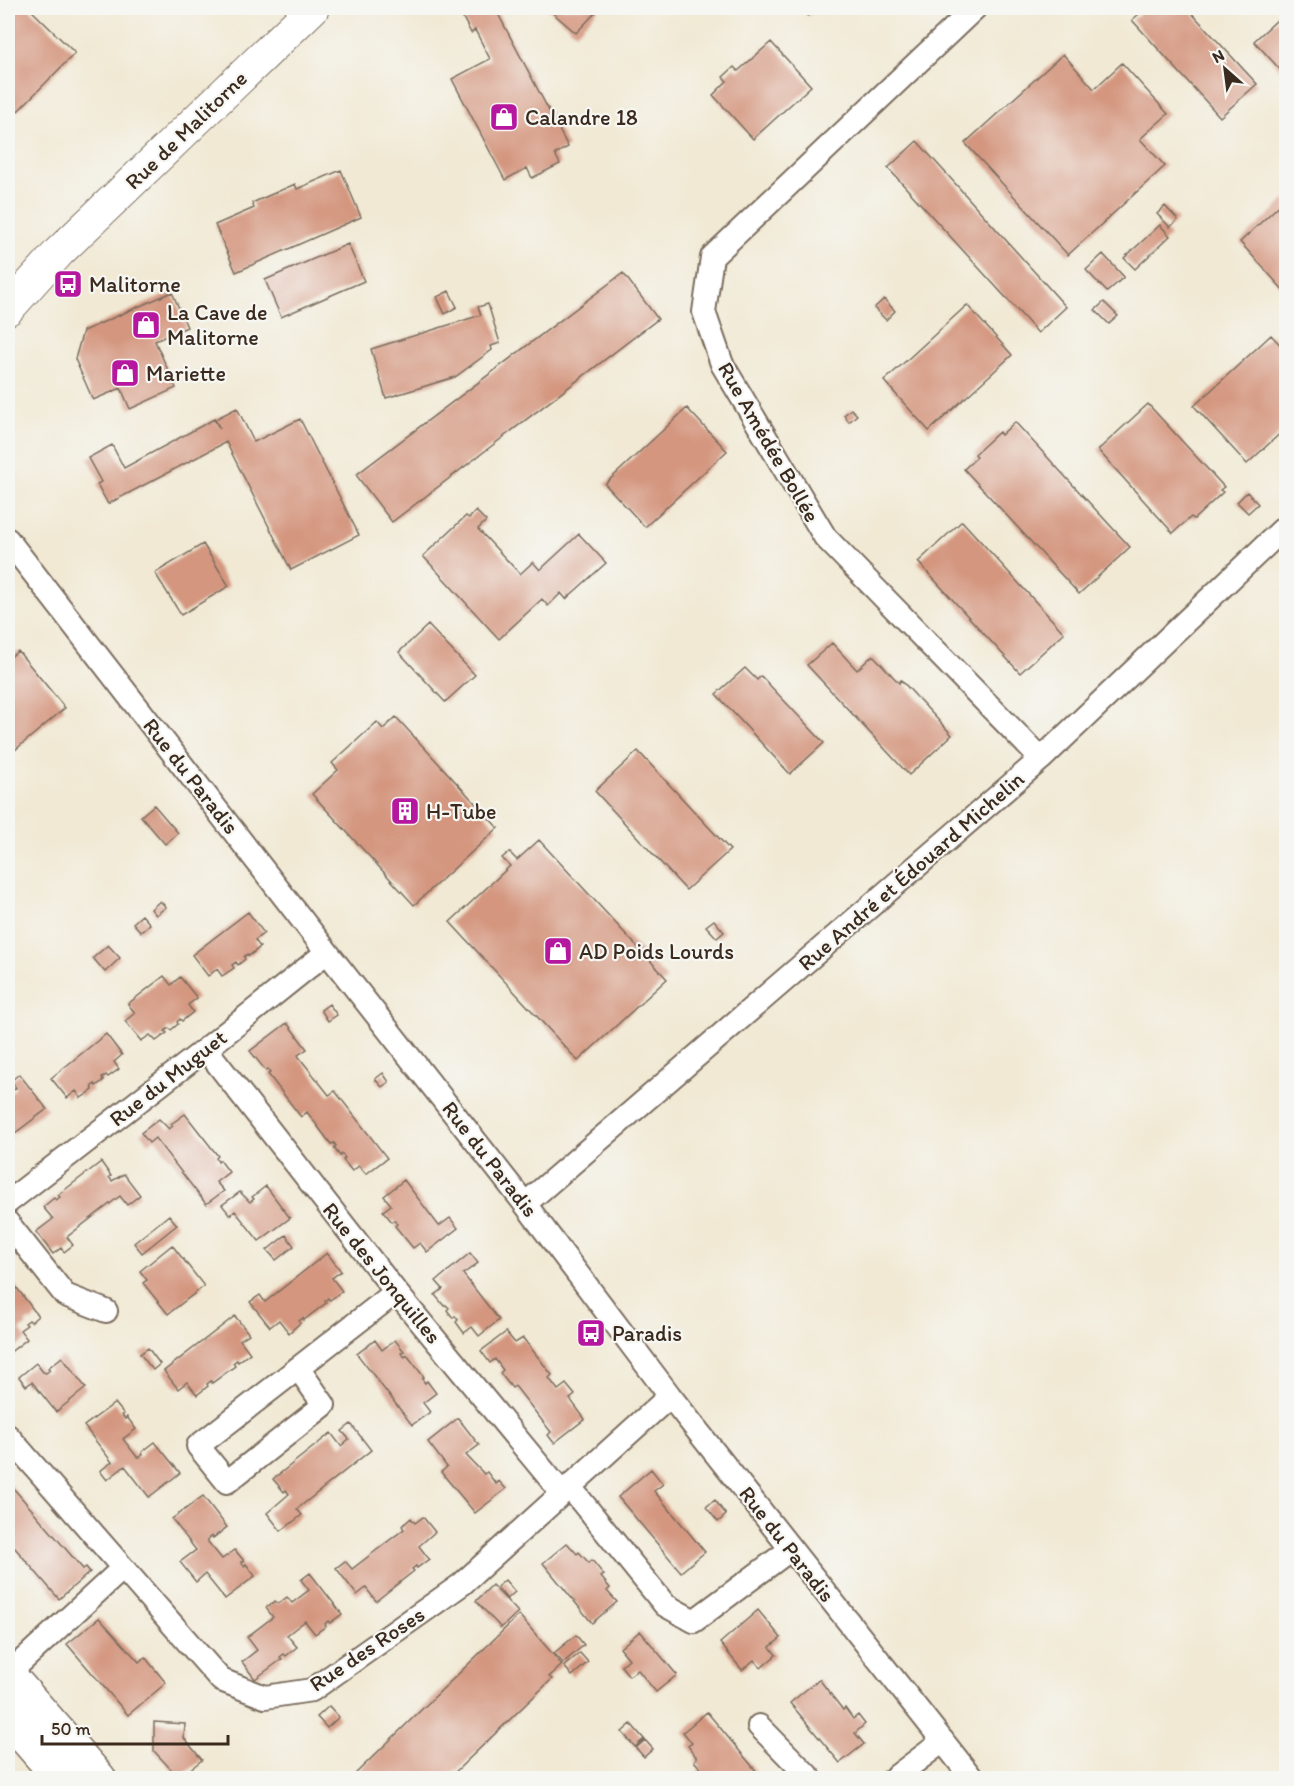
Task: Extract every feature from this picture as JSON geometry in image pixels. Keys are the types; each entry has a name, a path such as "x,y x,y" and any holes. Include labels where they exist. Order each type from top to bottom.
{"main road":[{"name":"Rue de Malitorne","path":"8,295 59,252 313,8"},
{"name":"Rue de Malitorne","path":"8,309 59,252"},
{"path":"8,1674 99,1779"},
{"path":"8,1718 60,1779"}],"street":[{"name":"Rue Amédée Bollée","path":"975,8 712,257 704,312 722,364 825,537 1041,759"},
{"name":"Rue André et Édouard Michelin","path":"525,1204 1041,759 1287,526"},
{"name":"Rue du Paradis","path":"8,540 525,1204 670,1396 972,1779"},
{"name":"Rue du Muguet","path":"8,1202 327,952"},
{"name":"Rue des Jonquilles","path":"206,1049 396,1292 666,1605 694,1621 791,1549"},
{"path":"8,1223 65,1295 106,1311"},
{"path":"298,1368 324,1405 227,1482 198,1446 298,1368 396,1292"},
{"name":"Rue des Roses","path":"8,1436 221,1680 265,1696 312,1690 462,1584 670,1396"},
{"path":"8,1674 123,1568"},
{"path":"759,1726 810,1779"},
{"path":"894,1779 943,1741"}],"building":[{"path":"8,8 29,8 75,53 18,111 8,100"},
{"path":"188,8 200,8 194,14"},
{"name":"Calandre 18","path":"452,8 495,8 568,147 555,154 560,164 532,178 527,168 505,180 452,79 490,59 475,30 471,33 460,12 455,14"},
{"path":"547,8 600,8 576,33"},
{"path":"800,8 817,8 808,16"},
{"path":"1146,8 1187,8 1257,84 1220,117 1132,20"},
{"path":"1286,12 1286,76 1254,41"},
{"path":"771,42 811,86 753,139 713,95 727,81 723,77 734,67 738,71"},
{"path":"1063,54 1094,89 1122,63 1168,114 1140,139 1165,166 1068,255 965,143"},
{"path":"917,141 1066,307 1038,333 888,168"},
{"path":"341,170 361,217 236,272 215,225 254,208 252,203 295,184 297,189"},
{"path":"1286,199 1286,293 1240,242"},
{"path":"1165,206 1178,220 1170,227 1157,214"},
{"path":"1160,225 1170,236 1135,269 1124,258"},
{"path":"348,244 364,281 281,317 265,280"},
{"path":"1103,254 1124,277 1107,292 1086,270"},
{"path":"623,273 658,319 392,522 356,475"},
{"path":"449,291 457,307 445,314 437,297"},
{"name":"Mariette","path":"172,292 187,327 155,341 176,388 130,409 121,388 93,400 75,359 83,331"},
{"path":"884,299 895,311 886,320 874,308"},
{"path":"1104,302 1118,316 1109,324 1095,310"},
{"path":"488,304 500,343 491,346 492,350 455,377 386,398 371,349 481,315 478,307"},
{"path":"967,305 1012,355 929,431 884,381"},
{"path":"1271,335 1286,351 1286,428 1247,464 1194,406"},
{"path":"1148,404 1224,487 1220,490 1223,492 1194,519 1191,517 1173,533 1098,450"},
{"path":"237,408 254,442 300,419 359,535 291,570 226,442 108,504 97,484 101,482 88,458 112,445 124,468 214,419 220,429 215,419"},
{"path":"687,408 727,451 645,527 605,484"},
{"path":"851,409 857,415 849,422 844,415"},
{"path":"1015,422 1130,547 1079,594 964,469 977,457 975,454 999,432 1001,435"},
{"path":"1247,492 1258,504 1248,513 1237,502"},
{"path":"476,511 486,521 478,529 520,574 533,562 540,570 579,534 606,563 566,599 561,593 548,606 542,599 499,639 423,556 466,516 469,518"},
{"path":"962,521 1064,633 1020,673 918,562"},
{"path":"203,544 229,586 181,615 155,573"},
{"path":"428,625 475,675 445,702 399,652"},
{"path":"832,643 857,670 873,655 899,683 901,680 952,735 909,775 807,665"},
{"path":"18,651 65,708 8,756 8,659"},
{"path":"745,668 757,680 761,676 824,743 790,774 716,694"},
{"name":"H-Tube","path":"396,717 498,828 414,905 312,794 338,770 332,763 377,722 383,729"},
{"path":"638,751 730,850 686,890 595,791"},
{"path":"154,805 178,833 165,844 141,816"},
{"name":"AD Poids Lourds","path":"539,840 667,979 578,1061 450,922 510,866 502,858 509,852 517,860"},
{"path":"160,901 166,907 156,915 151,909"},
{"path":"248,912 264,933 255,940 260,947 249,956 247,954 238,965 236,962 232,965 234,968 222,976 217,969 208,976 192,955"},
{"path":"142,915 150,924 141,932 133,923"},
{"path":"714,920 724,932 717,938 706,926"},
{"path":"108,945 120,958 105,972 93,958"},
{"path":"164,976 171,985 180,977 197,998 188,1005 193,1012 182,1021 180,1019 178,1024 171,1030 169,1028 165,1031 167,1033 156,1041 150,1035 141,1041 125,1021 135,1013 128,1004"},
{"path":"329,1004 337,1015 328,1021 321,1010"},
{"path":"287,1023 307,1049 298,1055 299,1057 329,1095 335,1091 387,1158 366,1174 359,1166 352,1171 343,1160 345,1158 342,1154 340,1156 334,1148 336,1146 334,1143 331,1144 307,1112 301,1117 268,1074 270,1073 268,1069 266,1071 250,1051"},
{"path":"106,1034 122,1055 114,1062 119,1069 108,1077 106,1075 102,1078 104,1080 91,1087 93,1090 81,1098 76,1091 67,1098 51,1078"},
{"path":"383,1073 389,1082 382,1087 375,1079"},
{"path":"19,1074 47,1109 10,1135 12,1137 8,1140 8,1095 16,1088 11,1081"},
{"path":"185,1114 218,1156 216,1158 218,1162 220,1160 229,1172 216,1182 224,1191 206,1204 155,1138 149,1143 141,1133 159,1119 169,1129 173,1126 171,1124"},
{"path":"101,1162 112,1181 124,1174 140,1195 127,1205 120,1196 67,1237 73,1245 64,1252 61,1248 53,1254 36,1232 53,1219 43,1207 54,1198 56,1200 60,1197 58,1195"},
{"path":"404,1180 439,1226 450,1218 458,1228 427,1252 420,1243 413,1248 395,1226 397,1224 394,1220 392,1222 383,1211 391,1205 384,1196"},
{"path":"266,1186 290,1218 259,1241 235,1211 230,1215 222,1205 240,1192 250,1202 254,1199 252,1197"},
{"path":"169,1215 177,1225 142,1253 134,1243"},
{"path":"286,1235 294,1246 276,1260 267,1250"},
{"path":"172,1245 204,1286 168,1314 143,1283 147,1280 140,1271"},
{"path":"327,1253 341,1271 332,1278 342,1291 330,1300 328,1298 326,1303 304,1320 303,1318 299,1321 300,1323 289,1333 279,1320 270,1327 250,1302 260,1295 265,1302"},
{"path":"470,1253 478,1263 463,1274 499,1320 479,1336 472,1327 464,1333 456,1322 458,1320 455,1316 453,1318 447,1310 449,1308 444,1306 435,1295 443,1289 436,1281"},
{"path":"8,1276 38,1316 31,1322 29,1320 25,1323 27,1325 20,1330 27,1339 9,1353 8,1351"},
{"path":"235,1316 249,1334 240,1340 250,1353 233,1363 235,1366 212,1383 211,1381 207,1384 208,1386 197,1395 187,1382 178,1389 164,1371"},
{"path":"506,1332 515,1343 523,1338 552,1375 549,1378 558,1390 566,1384 575,1395 570,1399 585,1419 554,1443 548,1435 551,1432 515,1386 512,1388 500,1373 503,1370 495,1359 490,1363 481,1351"},
{"path":"375,1340 382,1350 395,1340 404,1351 401,1353 405,1357 407,1355 424,1377 422,1379 425,1383 427,1381 436,1393 423,1403 430,1412 412,1425 357,1354"},
{"path":"148,1348 160,1364 153,1370 140,1354"},
{"path":"62,1357 86,1388 56,1412 32,1382 26,1386 19,1377 36,1363 46,1373 50,1370 48,1368"},
{"path":"115,1403 124,1414 122,1415 125,1419 127,1417 136,1429 123,1439 137,1457 140,1457 142,1452 155,1442 180,1473 149,1497 125,1466 107,1480 100,1471 112,1462 84,1426"},
{"path":"458,1418 479,1445 466,1455 484,1474 487,1472 496,1484 499,1481 506,1489 475,1513 441,1472 447,1467 428,1442"},
{"path":"351,1424 371,1450 297,1509 302,1515 281,1531 267,1513 289,1494 286,1490 284,1492 273,1479 331,1433 341,1446 349,1439 342,1431"},
{"path":"651,1469 663,1484 654,1491 705,1552 681,1572 618,1497"},
{"path":"8,1482 83,1569 86,1567 90,1572 59,1599 8,1540"},
{"path":"203,1496 227,1527 213,1538 212,1536 208,1539 208,1542 222,1559 235,1550 244,1561 241,1562 244,1566 246,1564 255,1576 225,1599 205,1574 196,1582 180,1562 196,1550 172,1519"},
{"path":"715,1500 726,1515 718,1522 706,1507"},
{"path":"423,1517 435,1532 419,1546 429,1559 412,1569 414,1571 376,1601 366,1588 357,1595 336,1568 345,1561 352,1569 404,1529 402,1526 411,1518 415,1523"},
{"path":"567,1543 589,1563 592,1560 604,1575 601,1577 610,1588 607,1591 617,1602 592,1623 543,1563"},
{"path":"310,1573 342,1614 330,1623 328,1621 326,1626 315,1634 305,1621 287,1635 297,1647 286,1656 284,1654 280,1657 282,1659 255,1679 242,1662 257,1650 247,1637 273,1617 266,1608 275,1601 278,1604 287,1597 292,1603 309,1590 301,1580"},
{"path":"505,1580 515,1592 507,1599 497,1587"},
{"path":"492,1585 518,1612 501,1628 476,1601"},
{"path":"758,1610 781,1638 770,1647 776,1655 761,1668 754,1660 742,1670 720,1643"},
{"path":"519,1615 562,1665 549,1677 552,1679 449,1778 351,1778"},
{"path":"99,1618 139,1662 145,1657 166,1683 128,1715 67,1644"},
{"path":"640,1631 677,1675 656,1692 638,1670 629,1676 621,1666 629,1659 620,1648"},
{"path":"576,1635 584,1645 563,1663 554,1653"},
{"path":"580,1653 588,1662 572,1676 564,1666"},
{"path":"819,1679 843,1710 845,1708 853,1719 858,1715 865,1724 855,1733 864,1744 840,1763 790,1703"},
{"path":"329,1706 339,1717 327,1728 317,1717"},
{"path":"707,1712 757,1772 750,1778 696,1778 693,1775 701,1769 694,1761 697,1758 688,1746 692,1743 683,1732"},
{"path":"154,1722 185,1724 184,1738 202,1760 179,1778 154,1751"},
{"path":"631,1724 644,1739 635,1747 622,1732"},
{"path":"645,1740 653,1749 644,1757 636,1748"}],"place":[{"name":"Calandre 18","path":"504,117"},
{"name":"Malitorne","path":"68,284"},
{"name":"La Cave de Malitorne","path":"146,325"},
{"name":"Mariette","path":"125,373"},
{"name":"H-Tube","path":"405,811"},
{"name":"AD Poids Lourds","path":"558,951"},
{"name":"Paradis","path":"591,1333"}]}
